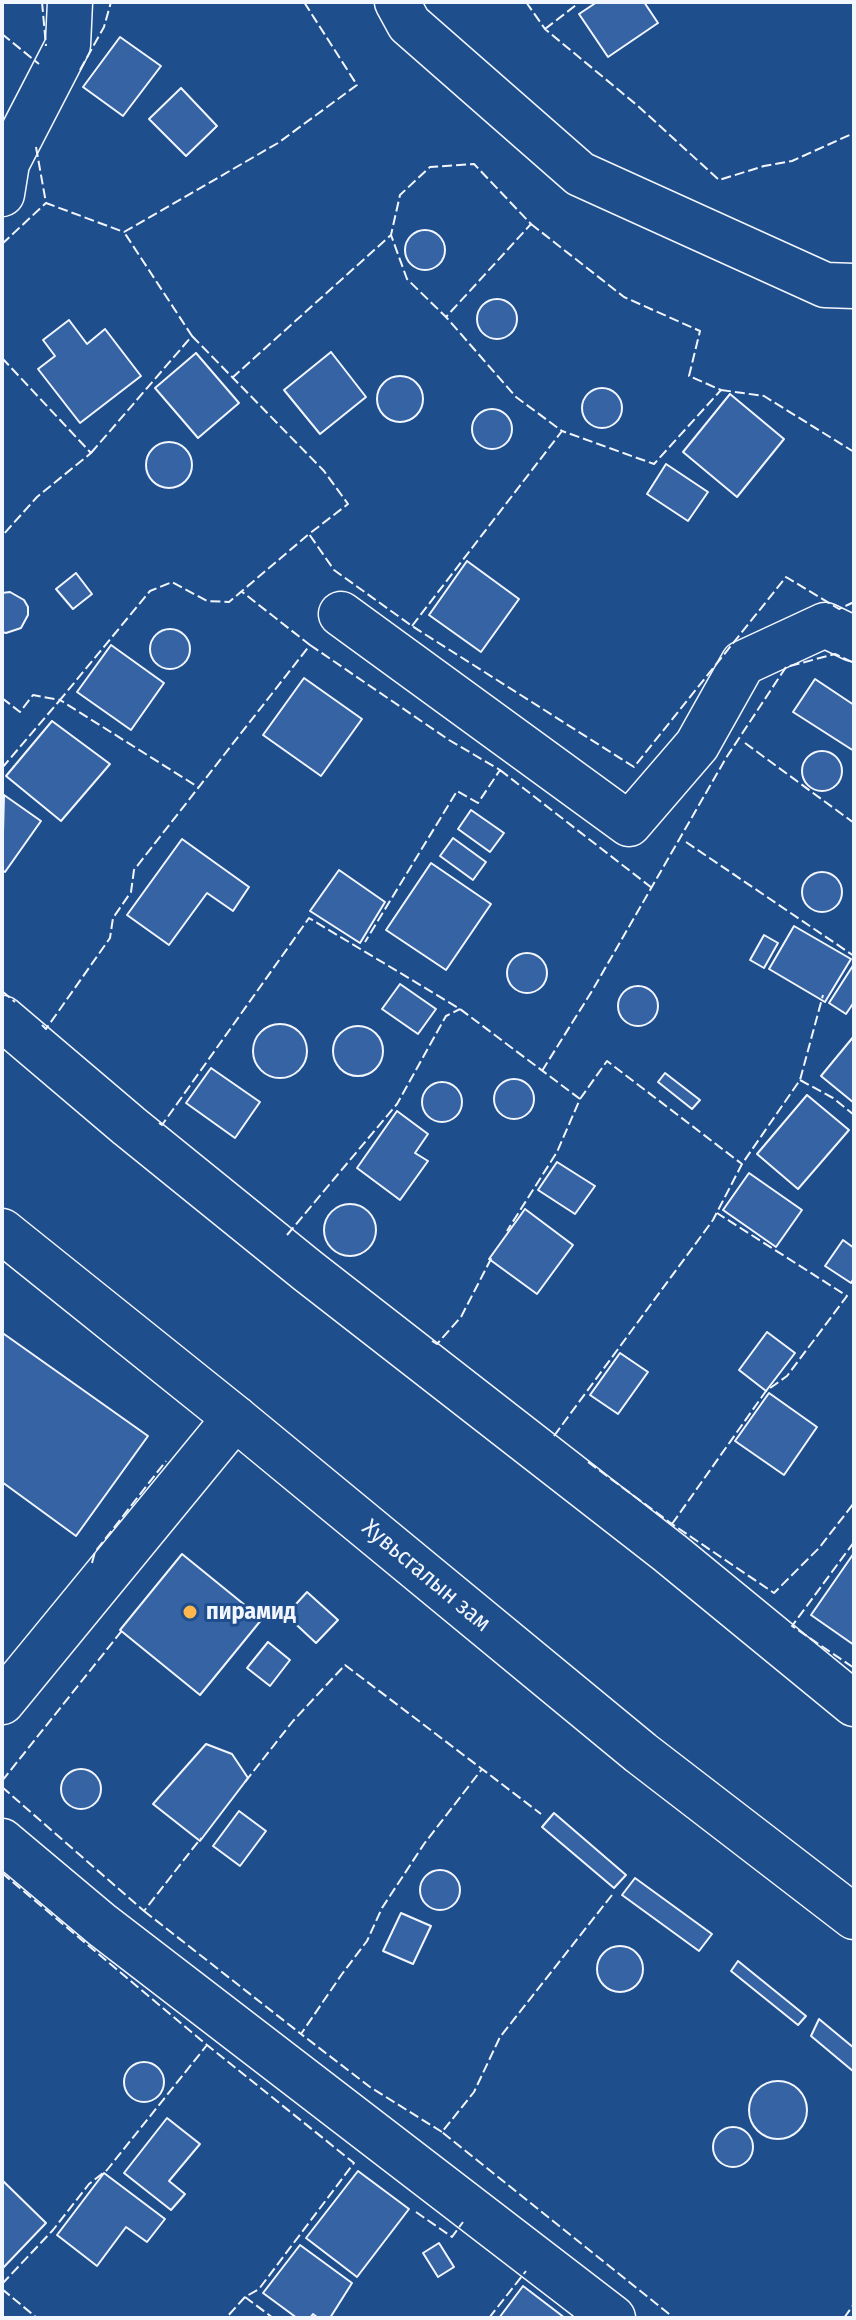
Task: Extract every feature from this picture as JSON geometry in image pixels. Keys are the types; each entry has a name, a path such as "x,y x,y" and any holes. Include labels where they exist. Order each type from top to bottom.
{"street":[{"path":"2,194 7,163 68,45 70,2"},
{"path":"397,2 409,24 580,174 825,285 854,286"},
{"path":"341,614 629,824 697,745 743,663 825,625 854,639"},
{"path":"2,1018 296,1262 670,1553 854,1704"},
{"name":"Хувьсгалын зам","path":"2,1231 235,1418 641,1753 843,1908"},
{"path":"2,1702 235,1418"},
{"path":"2,1841 102,1925 613,2318"},
{"path":"843,1908 854,1942"}],"building":[{"path":"597,2 644,2 658,23 608,57 579,14"},
{"path":"120,37 161,66 123,116 83,87"},
{"path":"181,88 217,126 186,156 149,119"},
{"path":"425,230 439,236 445,250 439,264 425,270 411,264 405,250 411,236"},
{"path":"497,299 511,305 517,319 511,333 497,339 483,333 477,319 483,305"},
{"path":"69,320 87,344 105,329 141,376 80,423 38,369 55,356 43,340"},
{"path":"331,352 366,397 320,434 284,390"},
{"path":"196,353 239,403 198,438 155,388"},
{"path":"400,376 416,383 423,399 416,415 400,422 384,415 377,399 384,383"},
{"path":"602,388 616,394 622,408 616,422 602,428 588,422 582,408 588,394"},
{"path":"730,394 784,439 737,497 683,452"},
{"path":"492,409 506,415 512,429 506,443 492,449 478,443 472,429 478,415"},
{"path":"169,442 186,448 192,465 186,482 169,488 152,482 146,465 152,448"},
{"path":"666,464 708,492 688,521 647,494"},
{"path":"467,561 519,599 481,652 429,615"},
{"path":"76,573 92,594 73,609 56,589"},
{"path":"10,592 24,600 28,615 21,628 6,633 2,632 2,593"},
{"path":"170,629 184,635 190,649 184,663 170,669 156,663 150,649 156,635"},
{"path":"111,645 164,683 131,730 77,692"},
{"path":"304,678 362,719 321,776 263,735"},
{"path":"815,679 854,705 854,751 793,712"},
{"path":"52,721 110,764 61,821 6,776"},
{"path":"822,751 836,757 842,771 836,785 822,791 808,785 802,771 808,757"},
{"path":"4,795 41,821 5,872 2,870"},
{"path":"471,810 504,833 490,852 458,829"},
{"path":"453,838 486,862 473,880 440,856"},
{"path":"182,839 249,887 233,911 207,893 169,945 127,915"},
{"path":"431,863 491,904 446,970 386,930"},
{"path":"339,870 385,902 360,943 310,911"},
{"path":"822,872 836,878 842,892 836,906 822,912 808,906 802,892 808,878"},
{"path":"794,926 851,959 825,1002 769,969"},
{"path":"764,935 778,943 764,968 750,960"},
{"path":"527,953 541,959 547,973 541,987 527,993 513,987 507,973 513,959"},
{"path":"854,964 854,1002 846,1014 829,1003"},
{"path":"400,984 436,1009 418,1034 382,1009"},
{"path":"638,986 652,992 658,1006 652,1020 638,1026 624,1020 618,1006 624,992"},
{"path":"280,1024 291,1026 299,1032 305,1040 305,1062 299,1070 291,1076 280,1078 269,1076 261,1070 255,1062 253,1051 255,1040 261,1032 269,1026"},
{"path":"358,1026 375,1034 383,1051 375,1068 358,1076 341,1068 333,1051 341,1034"},
{"path":"854,1036 854,1103 821,1076"},
{"path":"211,1068 260,1102 235,1138 186,1103"},
{"path":"665,1073 700,1100 692,1109 658,1082"},
{"path":"514,1079 528,1085 534,1099 528,1113 514,1119 500,1113 494,1099 500,1085"},
{"path":"442,1082 456,1088 462,1102 456,1116 442,1122 428,1116 422,1102 428,1088"},
{"path":"807,1095 849,1130 798,1189 757,1154"},
{"path":"397,1111 428,1134 415,1153 428,1161 400,1200 357,1168"},
{"path":"557,1162 595,1186 575,1214 538,1190"},
{"path":"749,1173 802,1210 776,1247 723,1210"},
{"path":"350,1204 369,1211 376,1230 369,1249 350,1256 331,1249 324,1230 331,1211"},
{"path":"525,1209 573,1245 537,1294 489,1259"},
{"path":"843,1240 854,1248 854,1278 851,1283 825,1266"},
{"path":"767,1332 795,1353 766,1391 739,1370"},
{"path":"4,1334 148,1436 76,1536 2,1482"},
{"path":"620,1353 648,1372 618,1414 590,1395"},
{"path":"769,1393 817,1427 784,1475 735,1441"},
{"path":"854,1553 854,1645 811,1615"},
{"path":"182,1554 262,1619 200,1695 120,1630"},
{"path":"307,1592 338,1620 316,1643 286,1615"},
{"path":"268,1642 290,1660 270,1686 247,1668"},
{"path":"206,1744 232,1754 248,1778 200,1841 153,1804"},
{"path":"81,1769 95,1775 101,1789 95,1803 81,1809 67,1803 61,1789 67,1775"},
{"path":"239,1811 266,1831 240,1866 213,1846"},
{"path":"554,1813 626,1875 614,1888 542,1827"},
{"path":"440,1870 454,1876 460,1890 454,1904 440,1910 426,1904 420,1890 426,1876"},
{"path":"635,1878 712,1934 699,1951 622,1895"},
{"path":"401,1913 431,1926 413,1964 383,1951"},
{"path":"620,1946 636,1953 643,1969 636,1985 620,1992 604,1985 597,1969 604,1953"},
{"path":"738,1961 806,2016 798,2025 731,1971"},
{"path":"819,2019 854,2048 854,2072 811,2036"},
{"path":"144,2062 158,2068 164,2082 158,2096 144,2102 130,2096 124,2082 130,2068"},
{"path":"778,2081 798,2090 807,2110 798,2130 778,2139 758,2130 749,2110 758,2090"},
{"path":"167,2118 200,2144 169,2181 185,2194 171,2210 124,2173"},
{"path":"733,2127 747,2133 753,2147 747,2161 733,2167 719,2161 713,2147 719,2133"},
{"path":"358,2171 409,2209 357,2277 306,2238"},
{"path":"104,2173 165,2219 147,2242 126,2227 97,2266 57,2235"},
{"path":"2,2180 46,2223 2,2269"},
{"path":"439,2243 454,2267 438,2277 423,2253"},
{"path":"300,2245 352,2283 330,2318 318,2318 313,2314 310,2318 297,2318 263,2293"},
{"path":"523,2286 565,2318 499,2318"}],"fence":[{"path":"42,2 46,46"},
{"path":"80,70 104,27 111,2"},
{"path":"36,147 46,203 124,232 278,143 357,85 304,2"},
{"path":"526,2 545,29 638,106 719,180 792,161 854,133"},
{"path":"545,29 580,2"},
{"path":"2,34 39,64"},
{"path":"232,378 391,235 400,195 430,167 474,164 531,224 446,317 407,279 391,235"},
{"path":"2,244 46,203"},
{"path":"531,224 624,297 700,331 689,376 721,390 654,464 562,431"},
{"path":"91,453 192,336 124,232"},
{"path":"412,626 562,431 516,397 446,317"},
{"path":"192,336 324,471 348,504 309,534 334,570 412,626 634,767 786,577 839,609 854,602"},
{"path":"2,358 91,453 37,497 2,536"},
{"path":"721,390 764,396 854,452"},
{"path":"2,698 20,712 33,695 60,700 150,591 172,582 207,601 229,602 309,534"},
{"path":"42,1025 46,1029 110,938 113,918 131,892 134,870 310,645 241,591"},
{"path":"310,645 449,740 500,770 478,803 457,791 365,942"},
{"path":"542,1071 592,991 726,758 786,667 835,654 854,663"},
{"path":"2,768 60,700 198,787"},
{"path":"745,743 854,823"},
{"path":"500,770 652,888"},
{"path":"686,842 854,956"},
{"path":"159,1123 162,1125 309,918 460,1009 580,1099 557,1152 507,1231"},
{"path":"2,991 15,1002"},
{"path":"554,1436 713,1220 742,1164 800,1080 823,995"},
{"path":"287,1235 397,1104 446,1016 460,1009"},
{"path":"580,1099 607,1061 742,1164"},
{"path":"800,1080 833,1098 854,1115"},
{"path":"672,1524 766,1391 787,1376 847,1296 717,1213"},
{"path":"432,1341 437,1344 461,1317 493,1255"},
{"path":"92,1563 95,1552 166,1461"},
{"path":"588,1462 774,1593 819,1548 854,1503"},
{"path":"854,1542 792,1626 854,1668"},
{"path":"2,1781 124,1628"},
{"path":"245,1782 293,1721 345,1665 482,1769"},
{"path":"442,2132 370,2087 301,2034 367,1941 382,1908 424,1844 482,1769 541,1814"},
{"path":"2,1787 144,1911 201,1838"},
{"path":"2,1873 354,2163 259,2289 245,2297 226,2318"},
{"path":"612,1895 500,2037 474,2092 442,2132 674,2318"},
{"path":"144,1911 301,2034"},
{"path":"2,2284 53,2230 89,2184 107,2170 207,2045"},
{"path":"416,2212 452,2237 463,2222"},
{"path":"489,2318 526,2271"},
{"path":"2,2289 37,2318"},
{"path":"245,2297 273,2318"},
{"path":"844,2318 854,2304"}],"place":[{"name":"пирамид","path":"190,1612"}]}
